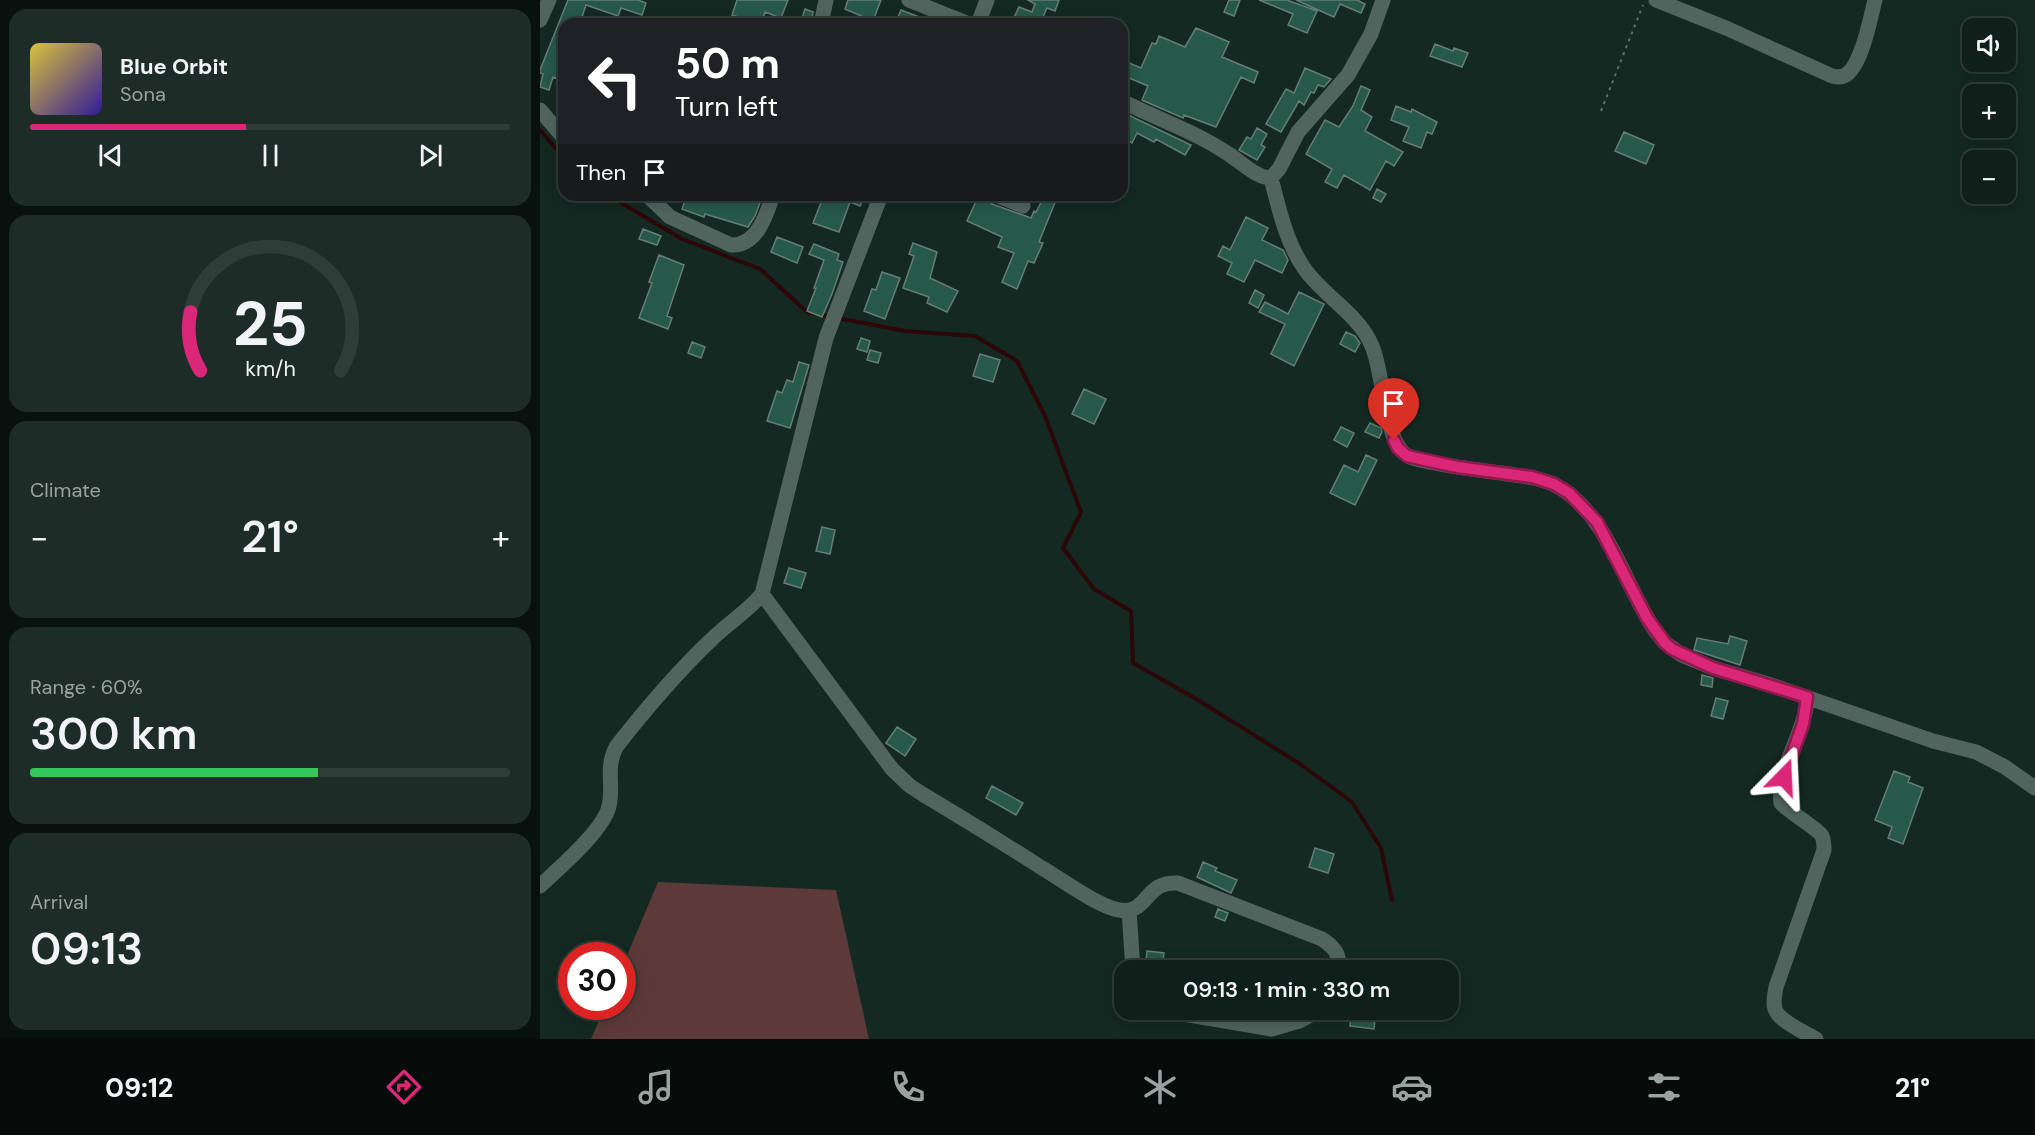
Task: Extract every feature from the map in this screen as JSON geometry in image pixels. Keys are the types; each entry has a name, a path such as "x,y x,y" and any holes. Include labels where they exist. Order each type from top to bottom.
{"street":[{"path":"540,20 549,0"},
{"path":"822,18 826,0"},
{"path":"909,0 944,18"},
{"path":"980,18 987,0"},
{"path":"1271,178 1279,169 1299,132 1348,75 1371,34 1383,0"},
{"path":"1656,0 1726,28 1832,76 1840,77 1850,70 1857,60 1875,0"},
{"path":"1128,104 1191,132 1217,146 1258,174 1271,178"},
{"path":"540,110 558,131"},
{"path":"1271,178 1285,228 1305,269 1340,304 1372,345 1382,377 1388,422 1398,448 1407,456 1425,461 1532,477 1554,484 1569,493 1597,522 1647,618 1672,649 1713,668 1807,697 1933,741 1976,752 2005,767 2035,788"},
{"path":"653,201 670,217 731,245 741,245 754,236 771,201"},
{"path":"540,886 575,852 607,815 610,805 610,759 616,747 675,677 709,642 762,594 826,338 879,201"},
{"path":"1011,201 1023,206"},
{"path":"762,594 863,732 910,786 1080,892 1110,907 1129,910 1141,905 1158,886 1166,882 1178,883 1322,939 1334,948 1338,960"},
{"path":"1807,697 1803,724 1780,793 1781,803 1801,821 1820,833 1824,839 1824,850 1776,987 1774,1001 1775,1011 1782,1018 1816,1039"},
{"path":"1129,910 1132,960"},
{"path":"1219,1020 1272,1029 1299,1020"}],"path":[{"path":"1601,111 1645,0"}],"shaded area":[{"path":"658,882 836,890 869,1039 591,1039 599,1020 636,1020 636,942 633,942"}],"building":[{"path":"568,0 638,0 646,3 642,15 621,8 618,16 586,5 582,18 561,18"},
{"path":"737,0 788,0 781,18 765,12 763,18 742,18 732,15"},
{"path":"848,0 881,0 874,18 866,18 845,9"},
{"path":"1028,0 1059,0 1055,11 1047,8 1043,18 1014,18 1019,7 1032,12 1035,4"},
{"path":"1229,0 1240,0 1234,16 1224,12"},
{"path":"1259,0 1287,0 1317,11 1307,33 1288,25 1293,14"},
{"path":"1296,0 1357,0 1365,4 1361,13 1340,4 1334,17"},
{"path":"805,9 813,12 812,18 802,18"},
{"path":"901,10 922,18 898,18"},
{"path":"558,25 558,79 553,77 549,90 540,87 543,74 540,70"},
{"path":"1196,28 1229,42 1222,57 1258,72 1254,83 1241,77 1216,127 1184,115 1183,118 1142,100 1148,86 1128,78 1128,63 1141,68 1152,43 1156,44 1159,36 1185,47"},
{"path":"1435,44 1453,51 1454,48 1468,53 1462,67 1430,56"},
{"path":"1305,68 1331,79 1324,87 1318,85 1304,105 1299,101 1281,132 1266,124 1286,89 1294,93"},
{"path":"1361,86 1370,90 1361,110 1372,117 1365,131 1403,152 1394,166 1386,161 1370,190 1344,175 1337,188 1325,182 1332,169 1306,154 1325,120 1339,127 1353,106"},
{"path":"1396,106 1411,112 1412,109 1437,122 1432,134 1427,132 1421,148 1403,141 1409,127 1391,120"},
{"path":"1128,115 1191,145 1185,155 1156,139 1154,142 1137,133 1132,143 1128,141"},
{"path":"1257,128 1267,134 1261,145 1265,147 1257,160 1239,150 1247,137 1251,139"},
{"path":"1624,132 1654,145 1646,164 1615,151"},
{"path":"1377,189 1386,194 1381,202 1373,198"},
{"path":"685,201 761,201 748,227 705,214 704,217 682,209"},
{"path":"822,201 862,201 860,206 850,202 839,232 813,223"},
{"path":"976,201 990,201 992,204 1031,218 1042,201 1056,201 1039,242 1043,243 1034,263 1028,261 1017,289 1002,282 1014,253 998,247 1002,237 967,221"},
{"path":"1246,217 1268,228 1262,240 1283,250 1288,260 1282,273 1255,260 1244,282 1227,274 1232,263 1218,256 1223,246 1230,250"},
{"path":"643,229 661,236 657,245 639,239"},
{"path":"777,237 803,247 797,263 771,252"},
{"path":"913,243 937,252 930,278 958,291 947,312 927,303 929,297 903,288 914,256 909,254"},
{"path":"814,244 839,254 837,260 843,262 822,317 807,311 824,260 809,254"},
{"path":"659,255 684,265 667,316 672,318 668,329 639,318 652,283 649,282"},
{"path":"882,272 900,278 885,319 864,311 872,289 876,290"},
{"path":"1255,290 1264,295 1258,308 1249,303"},
{"path":"1299,292 1324,304 1294,366 1271,354 1285,324 1259,312 1265,302 1288,314"},
{"path":"1346,332 1355,336 1360,343 1355,352 1340,344"},
{"path":"861,338 870,341 867,352 857,349"},
{"path":"692,342 705,347 701,358 688,353"},
{"path":"870,350 881,353 878,363 867,360"},
{"path":"980,354 1000,360 993,382 973,376"},
{"path":"799,362 809,365 790,428 767,421 777,391 782,393 787,380 793,382"},
{"path":"1084,389 1106,399 1094,424 1072,414"},
{"path":"1370,423 1381,428 1379,438 1365,432"},
{"path":"1341,427 1354,433 1347,447 1334,440"},
{"path":"1366,455 1377,460 1355,505 1330,493 1344,465 1358,472"},
{"path":"822,527 835,530 830,554 816,551"},
{"path":"789,568 806,573 801,588 784,583"},
{"path":"1730,636 1747,641 1740,665 1694,650 1697,638 1728,644"},
{"path":"1702,675 1713,678 1712,687 1701,685"},
{"path":"1716,698 1728,701 1723,719 1711,716"},
{"path":"897,727 916,739 905,756 886,743"},
{"path":"1894,771 1910,777 1908,782 1923,788 1903,844 1888,838 1892,827 1875,820"},
{"path":"992,786 1023,803 1016,815 986,798"},
{"path":"1315,848 1334,854 1328,873 1309,867"},
{"path":"1203,862 1217,868 1215,871 1237,880 1231,893 1197,877"},
{"path":"1218,909 1228,913 1225,921 1215,917"},
{"path":"1147,951 1164,953 1163,960 1146,960"},
{"path":"1350,1020 1375,1020 1374,1029 1350,1026"}],"waterway":[{"path":"540,130 558,151"},
{"path":"619,201 682,239 760,269 807,312 830,317"},
{"path":"838,318 905,331 975,336 1017,361 1045,416 1081,512 1063,548 1094,589 1131,611 1133,663 1198,700 1300,764 1352,802 1381,848 1392,900"}],"route":[{"path":"1394,440 1398,448 1407,456 1457,467 1532,477 1554,484 1569,493 1597,522 1647,618 1672,649 1713,668 1807,697 1803,724 1784,777"}]}
